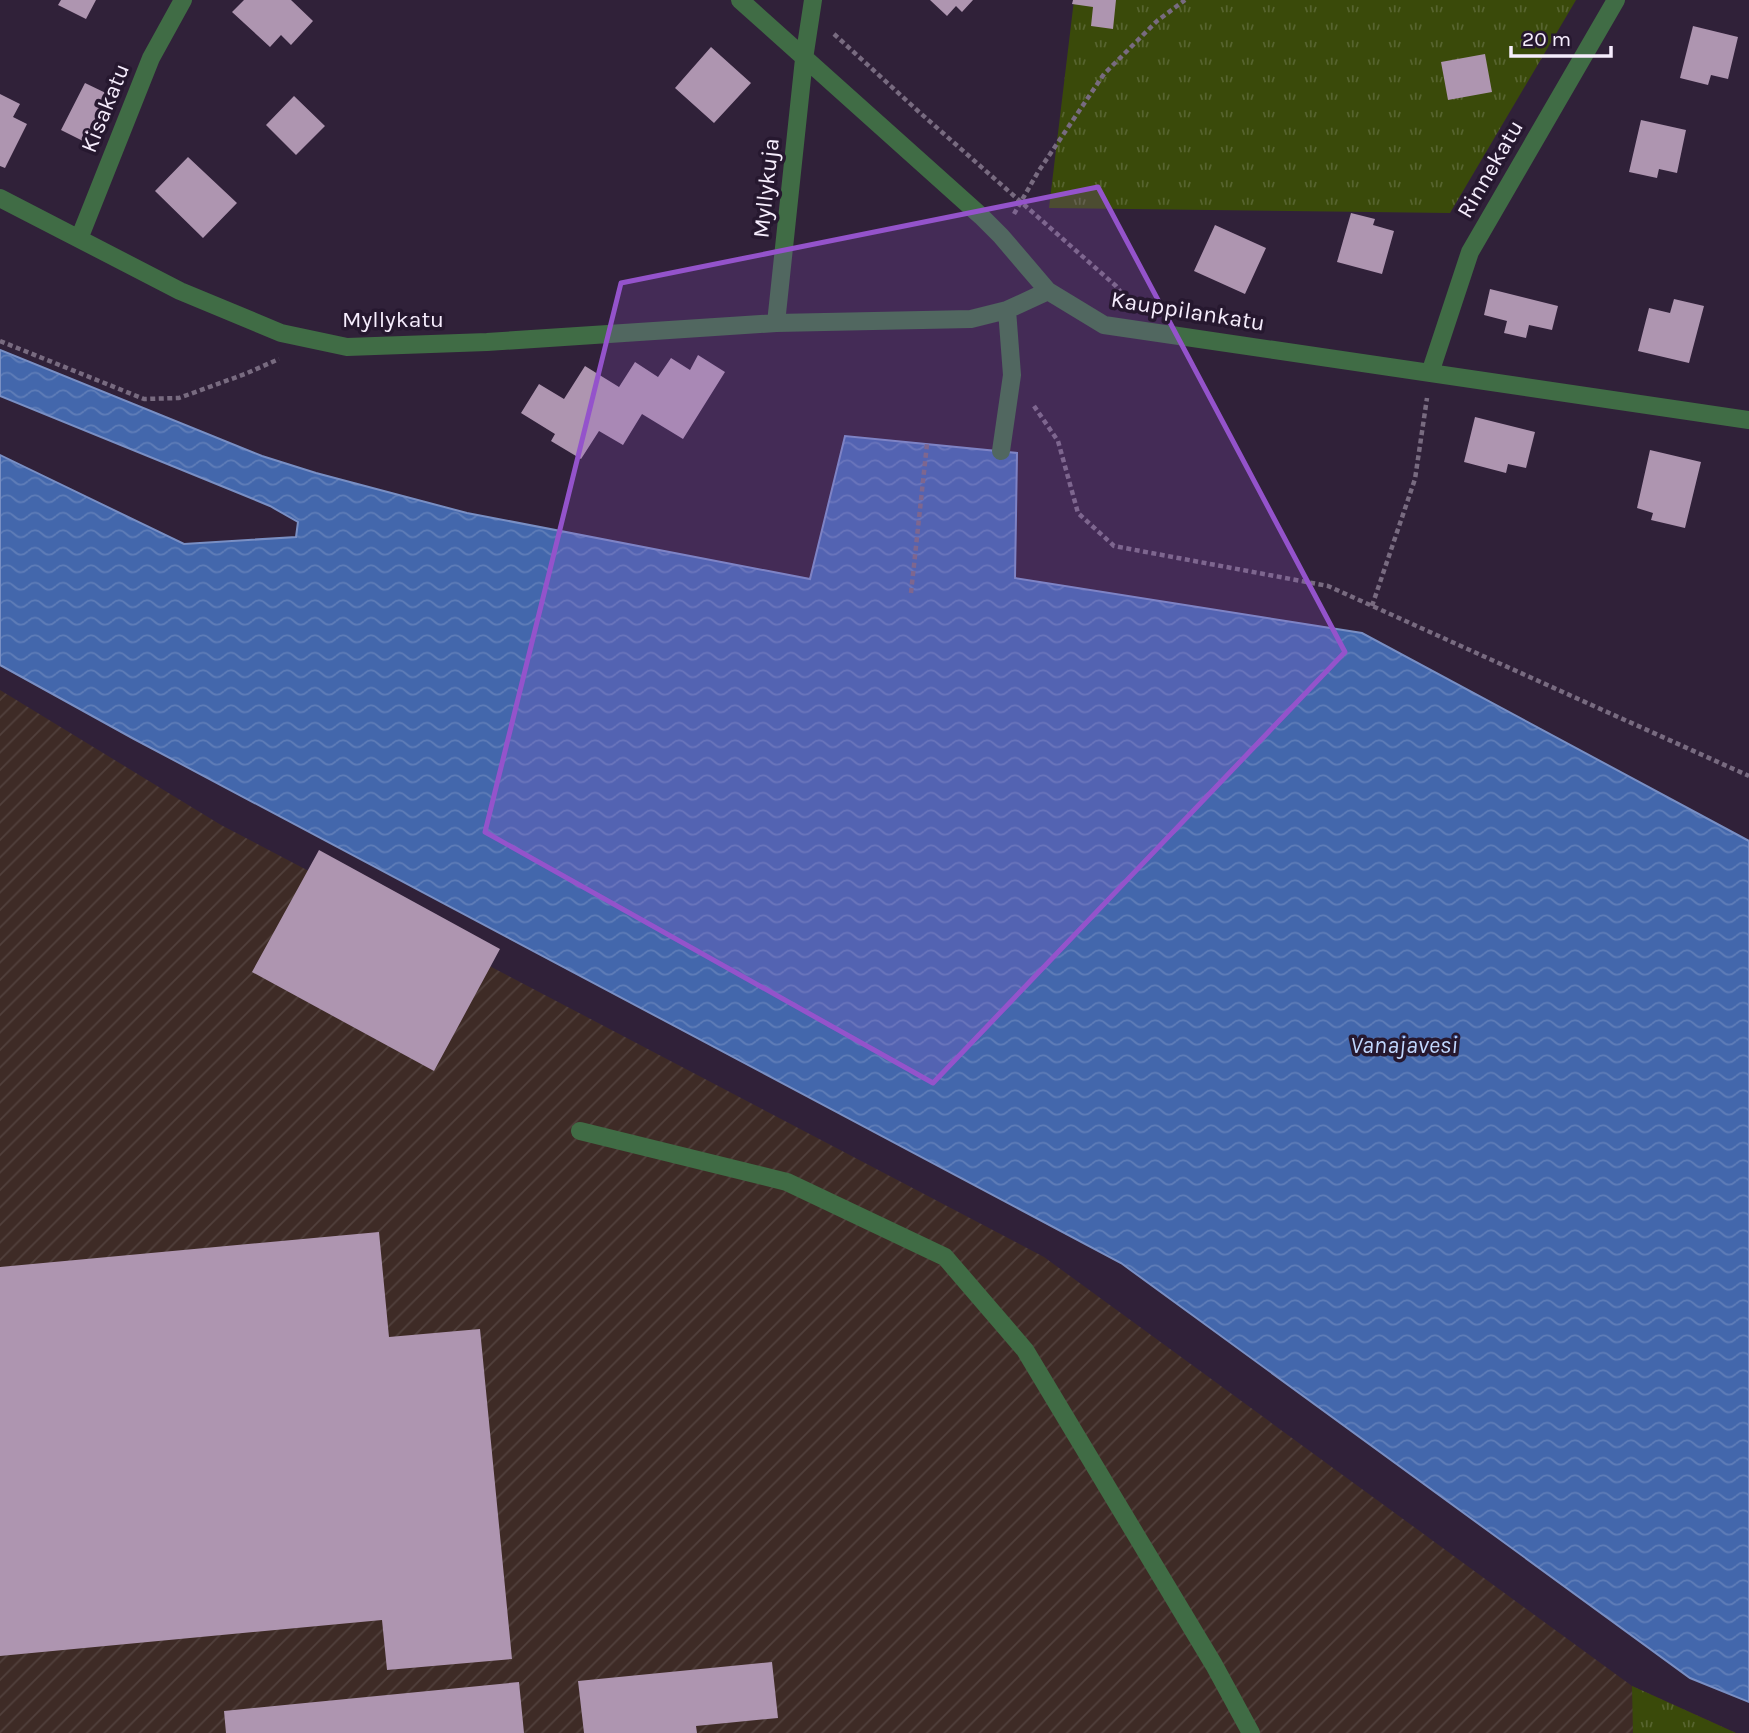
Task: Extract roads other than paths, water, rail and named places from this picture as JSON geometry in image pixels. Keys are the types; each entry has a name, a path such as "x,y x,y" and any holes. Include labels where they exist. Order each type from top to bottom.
{"street":[{"name":"Kisakatu","path":"79,239 151,58 183,0"},
{"name":"Kauppilankatu","path":"740,0 1002,236 1048,291 1104,325 1749,420"},
{"name":"Rinnekatu","path":"1430,373 1470,252 1616,0"},
{"name":"Myllykuja","path":"776,323 812,6"},
{"name":"Myllykatu","path":"0,198 205,301 281,333 347,347 487,342 776,323 971,319 1007,310 1048,291"},
{"path":"1001,452 1012,375 1007,310"},
{"path":"580,1131 787,1182 945,1257 1025,1350 1214,1665 1251,1733"}],"water":[{"name":"Vanajavesi","path":"0,350 262,456 316,473 467,513 810,579 845,436 1017,453 1015,578 1362,633 1749,841 1749,1702 1690,1678 1121,1263 134,739 0,665 0,455 184,544 296,537 298,522 270,506 0,396"}]}
